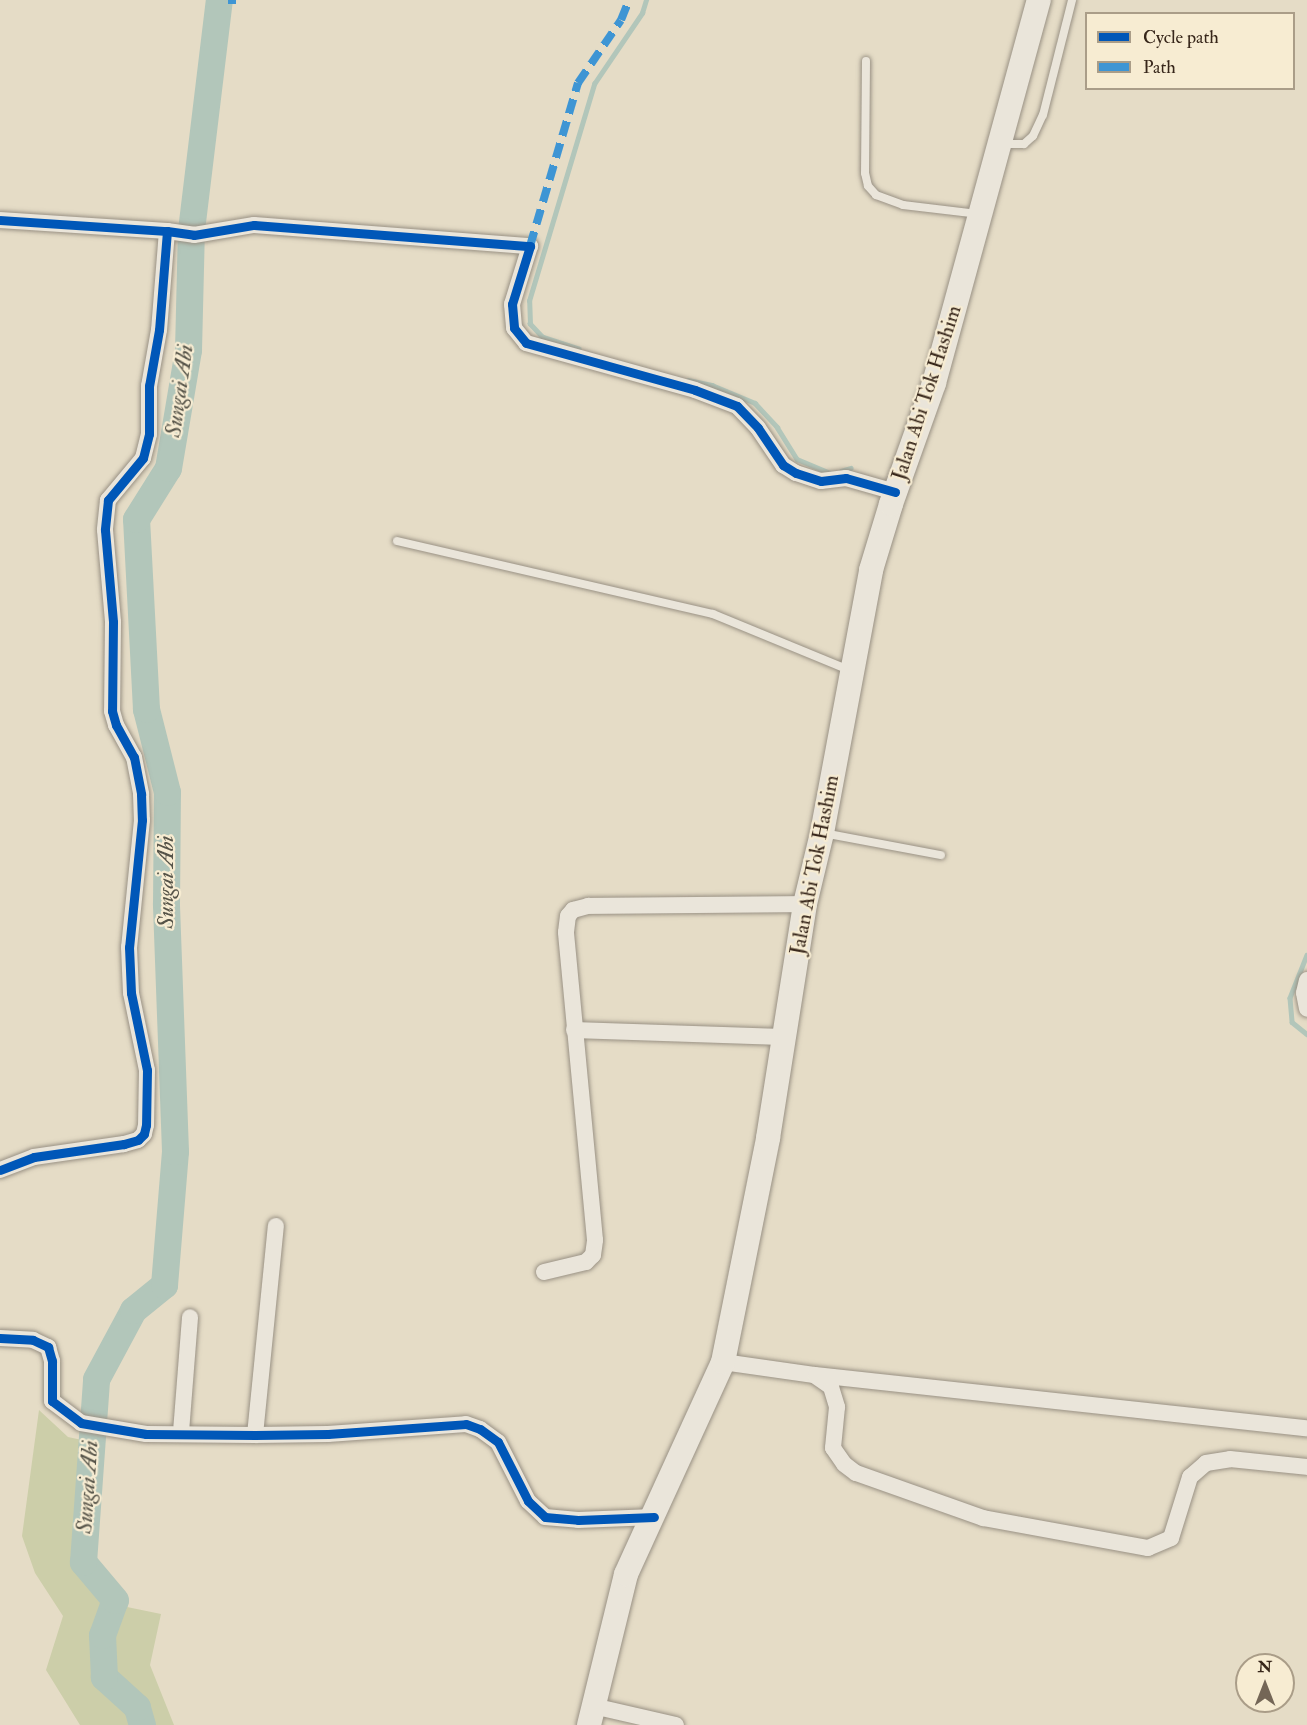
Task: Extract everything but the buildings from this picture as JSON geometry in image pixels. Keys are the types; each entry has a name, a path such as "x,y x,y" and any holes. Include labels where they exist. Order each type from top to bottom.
{"main road":[{"name":"Jalan Abi Tok Hashim","path":"591,1716 626,1574 723,1362 768,1138 782,1037 805,904 822,833 871,570 895,492 934,383 1039,0"}],"street":[{"path":"0,220 170,231 194,235 254,225 530,246 512,304 514,328 526,343 695,390 737,406 758,428 783,465 796,473 821,481 846,478 895,492"},
{"path":"0,1170 34,1156 124,1144 138,1140 144,1134 147,1125 145,1053 137,1028 130,975 134,884 142,820 141,794 134,757 116,725 112,711 113,622 105,530 108,500 143,458 149,434 149,386 159,330 170,231"},
{"path":"544,1272 579,1266 590,1259 594,1250 566,932 568,916 573,910 588,906 805,904"},
{"path":"1307,980 1304,993 1307,1009"},
{"path":"574,1030 782,1037"},
{"path":"255,1435 276,1226"},
{"path":"181,1432 190,1317"},
{"path":"0,1338 33,1340 48,1347 52,1361 52,1401 89,1425 147,1434 181,1432 255,1435 362,1432 466,1424 480,1429 498,1442 528,1501 545,1517 578,1520 654,1517"},
{"path":"723,1362 775,1372 1307,1428"},
{"path":"814,1375 831,1387 837,1407 833,1448 844,1464 856,1473 983,1518 1148,1548 1171,1539 1190,1477 1206,1462 1230,1459 1307,1467"},
{"path":"591,1716 676,1725"}],"lane":[{"path":"999,144 1024,144 1034,136 1042,115 1072,0"},
{"path":"866,61 865,173 868,186 876,195 903,205 980,214"},
{"path":"397,541 713,614 852,671"},
{"path":"822,833 941,855"}],"green space":[{"path":"39,1410 68,1437 91,1442 92,1565 127,1607 161,1614 150,1665 174,1725 80,1725 46,1670 63,1616 35,1573 22,1536"}],"waterway":[{"name":"Sungai Abi","path":"142,1725 137,1707 104,1677 102,1635 115,1600 83,1562 96,1379 133,1310 164,1285 175,1151 166,903 167,792 146,709 136,519 168,468 188,350 191,230 219,0"},
{"path":"579,349 542,337 530,324 529,301 594,84 642,13 646,0"},
{"path":"688,380 712,385 755,403 777,427 797,459 833,474"},
{"path":"841,471 851,468"},
{"path":"1307,955 1290,998 1292,1022 1307,1034"}],"marked path":[{"path":"530,246 578,83 621,20 629,0"}],"cycle path":[{"path":"0,220 167,231 159,330 149,386 149,434 143,458 108,500 105,530 113,622 112,711 116,725 134,757 141,794 142,820 129,947 131,993 147,1070 146,1125 144,1134 138,1140 34,1157 0,1170"},
{"path":"167,231 194,235 254,225 530,246 512,304 514,328 526,343 695,390 737,406 758,428 783,465 796,473 821,481 846,478 895,492"},
{"path":"0,1338 33,1340 48,1347 52,1361 52,1401 81,1423 146,1434 255,1435 328,1434 466,1424 480,1429 498,1442 528,1501 545,1517 578,1520 654,1517"}]}
